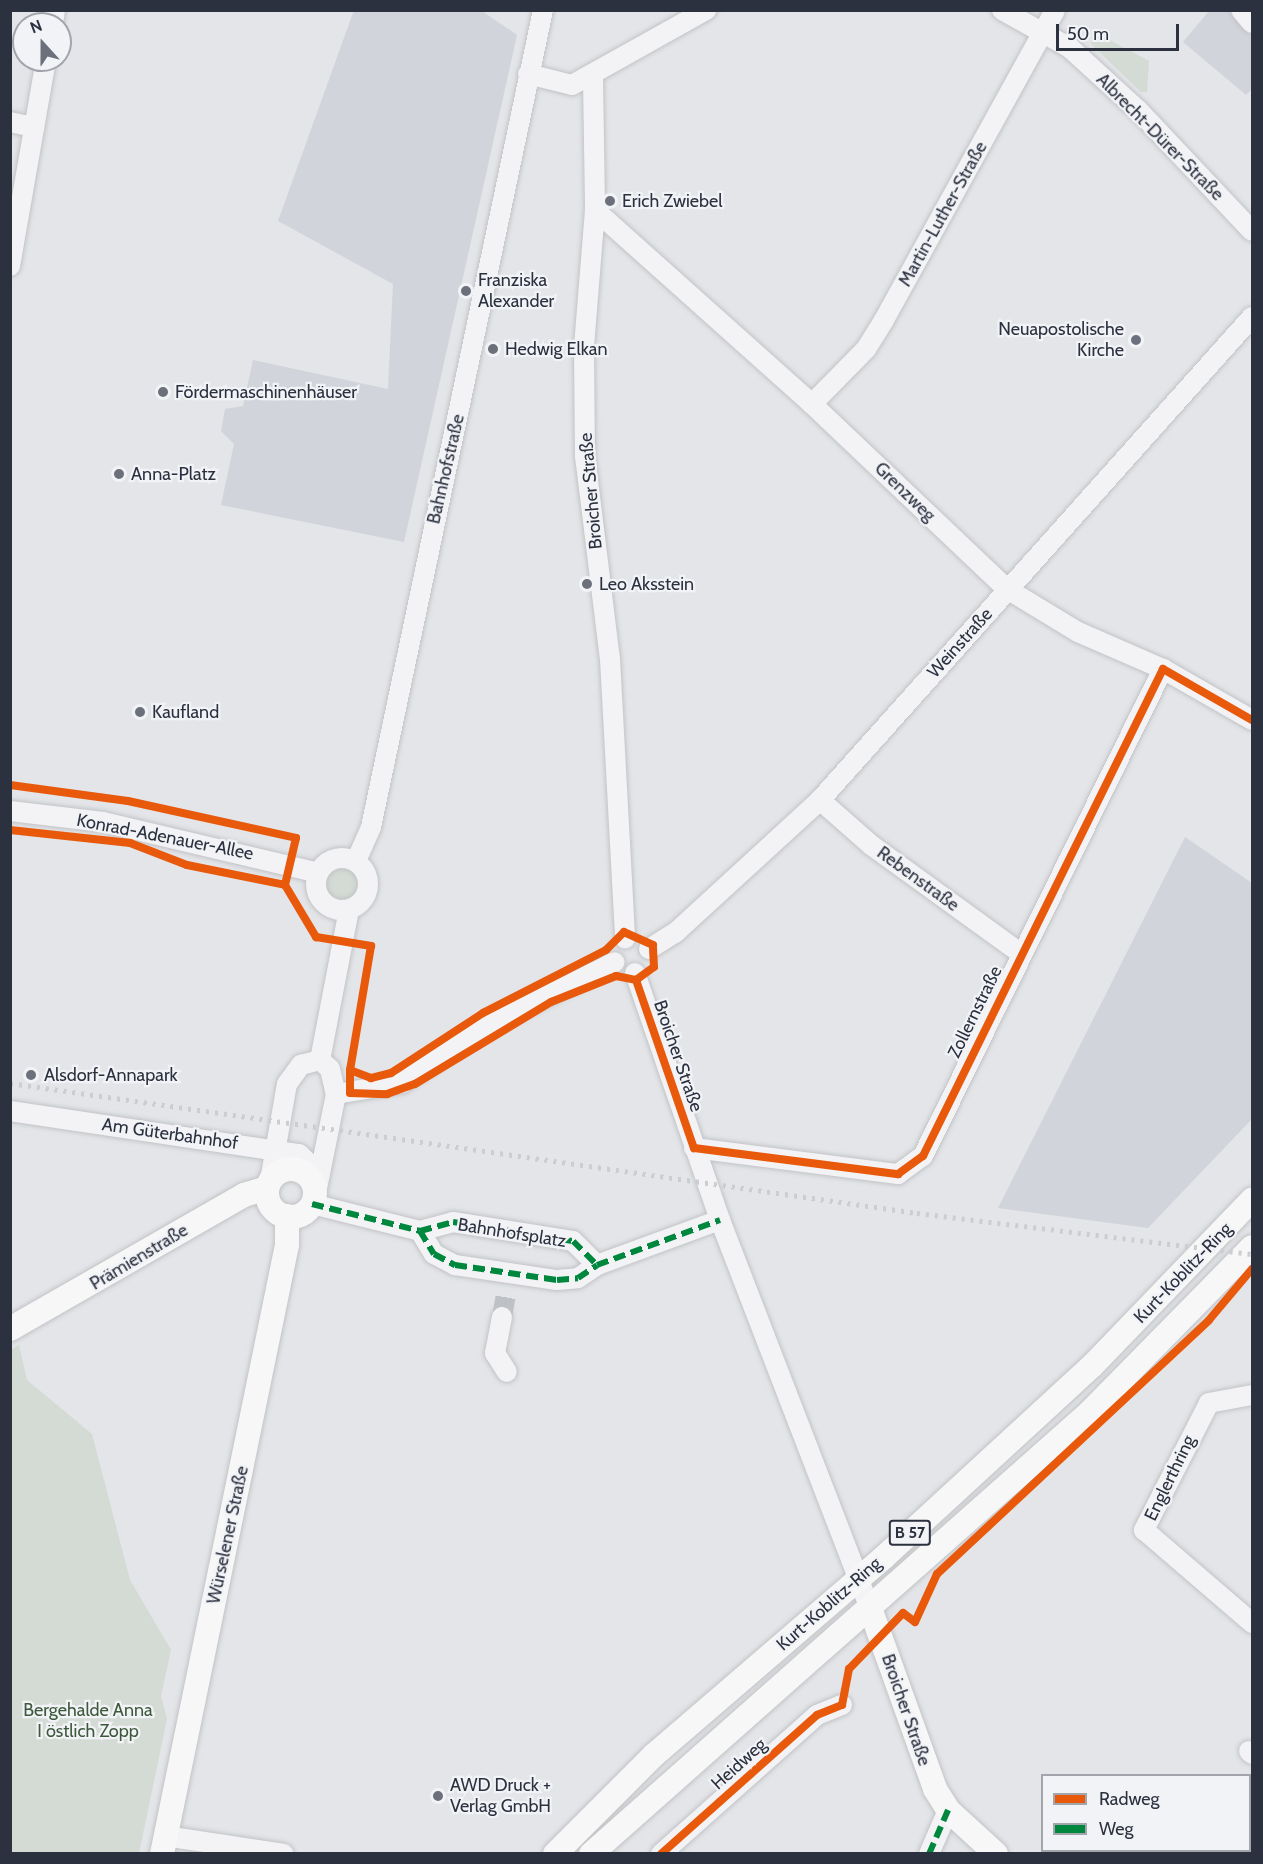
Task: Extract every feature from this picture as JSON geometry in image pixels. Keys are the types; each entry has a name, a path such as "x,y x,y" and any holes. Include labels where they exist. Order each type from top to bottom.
{"main road":[{"path":"303,1171 316,1190 302,1214 287,1216 273,1208 269,1185 279,1172 303,1171"},
{"name":"Prämienstraße","path":"10,1329 244,1195 269,1185"},
{"name":"Kurt-Koblitz-Ring","path":"555,1854 654,1755 857,1578 1092,1366 1252,1200"},
{"name":"Würselener Straße","path":"163,1845 284,1256 287,1216"},
{"name":"Kurt-Koblitz-Ring","path":"591,1854 1090,1412 1252,1247"},
{"name":"Broicher Straße","path":"870,1608 926,1769 948,1810 996,1854"}],"street":[{"name":"Bahnhofstraße","path":"356,861 371,827 543,10"},
{"path":"528,74 572,86 593,78 706,10"},
{"name":"Albrecht-Dürer-Straße","path":"1002,10 1070,48 1138,110 1252,231"},
{"name":"Martin-Luther-Straße","path":"812,404 866,349 884,320 1055,10"},
{"path":"1241,10 1252,23"},
{"path":"10,266 44,72"},
{"name":"Broicher Straße","path":"593,78 595,210 584,347 585,456 610,659 625,939"},
{"path":"10,122 34,127"},
{"name":"Grenzweg","path":"595,210 812,404 1007,589 1078,632 1163,669 1252,720"},
{"name":"Weinstraße","path":"649,949 675,933 820,800 1252,317"},
{"name":"Zollernstraße","path":"694,1148 898,1174 923,1156 1020,953 1163,669"},
{"name":"Rebenstraße","path":"820,800 871,845 1020,953"},
{"name":"Konrad-Adenauer-Allee","path":"10,811 103,822 318,873"},
{"path":"320,1060 349,910 362,902 368,888 366,873 356,861 330,860 318,873 321,901 349,910"},
{"path":"625,939 642,940 649,949 648,964 635,973 615,962 614,951 625,939"},
{"path":"336,1094 402,1083 482,1028 615,962"},
{"name":"Broicher Straße","path":"635,973 720,1220 870,1608"},
{"path":"320,1060 330,1069 336,1094 316,1190 358,1215 420,1232"},
{"path":"269,1185 274,1149 292,1072 320,1060"},
{"name":"Am Güterbahnhof","path":"10,1111 274,1149 308,1158 316,1190"},
{"name":"Bahnhofsplatz","path":"597,1265 573,1240 453,1222 420,1232 434,1254 455,1265 508,1282 578,1278 597,1265 720,1220"},
{"path":"502,1317 495,1353 507,1372"},
{"name":"Englerthring","path":"1252,1395 1209,1404 1144,1530 1252,1623"},
{"name":"Heidweg","path":"661,1854 817,1715 842,1705"},
{"path":"932,1853 948,1810"},
{"path":"163,1845 284,1854"}],"shaded area":[{"path":"354,10 482,11 517,35 404,542 221,505 234,444 221,431 225,409 243,406 253,360 388,389 393,284 278,221"},
{"path":"1209,11 1232,11 1252,32 1252,89 1246,95 1183,42"},
{"path":"1185,837 1252,883 1252,1119 1148,1228 998,1208"}],"green space":[{"path":"1100,35 1149,61 1147,92 1141,92 1090,43"},
{"path":"342,865 356,870 361,884 356,898 342,903 328,898 323,884 328,870"},
{"name":"Bergehalde Anna I östlich Zopp","path":"19,1345 27,1380 92,1434 130,1580 171,1650 161,1696 167,1719 139,1853 11,1853 10,1350"}],"tunnel":[{"path":"502,1317 507,1290"}],"railway":[{"path":"10,1083 917,1213 1252,1254"}],"marked path":[{"path":"312,1204 420,1231 453,1222 573,1241 597,1265 720,1220"},
{"path":"420,1231 434,1254 455,1265 557,1280 578,1278 597,1265"},
{"path":"929,1854 948,1810"}],"cycle path":[{"path":"636,980 694,1148 898,1174 923,1156 1163,669 1252,720"},
{"path":"10,785 128,801 296,838 285,885 316,937 371,946 350,1070 350,1093 387,1094 415,1084 551,1002 616,976 636,980 654,967 653,945 624,932 606,950 483,1013 391,1073 371,1078 350,1070"},
{"path":"10,830 130,843 187,865 285,885"},
{"path":"661,1854 817,1715 842,1705 849,1669 903,1613 915,1622 937,1574 1209,1320 1252,1269"}],"place":[{"name":"Erich Zwiebel","path":"610,201"},
{"name":"Franziska Alexander","path":"466,291"},
{"name":"Neuapostolische Kirche","path":"1136,340"},
{"name":"Hedwig Elkan","path":"493,349"},
{"name":"Fördermaschinenhäuser","path":"163,392"},
{"name":"Anna-Platz","path":"119,474"},
{"name":"Leo Aksstein","path":"587,584"},
{"name":"Kaufland","path":"140,712"},
{"name":"Alsdorf-Annapark","path":"31,1075"},
{"name":"AWD Druck + Verlag GmbH","path":"438,1796"}]}
